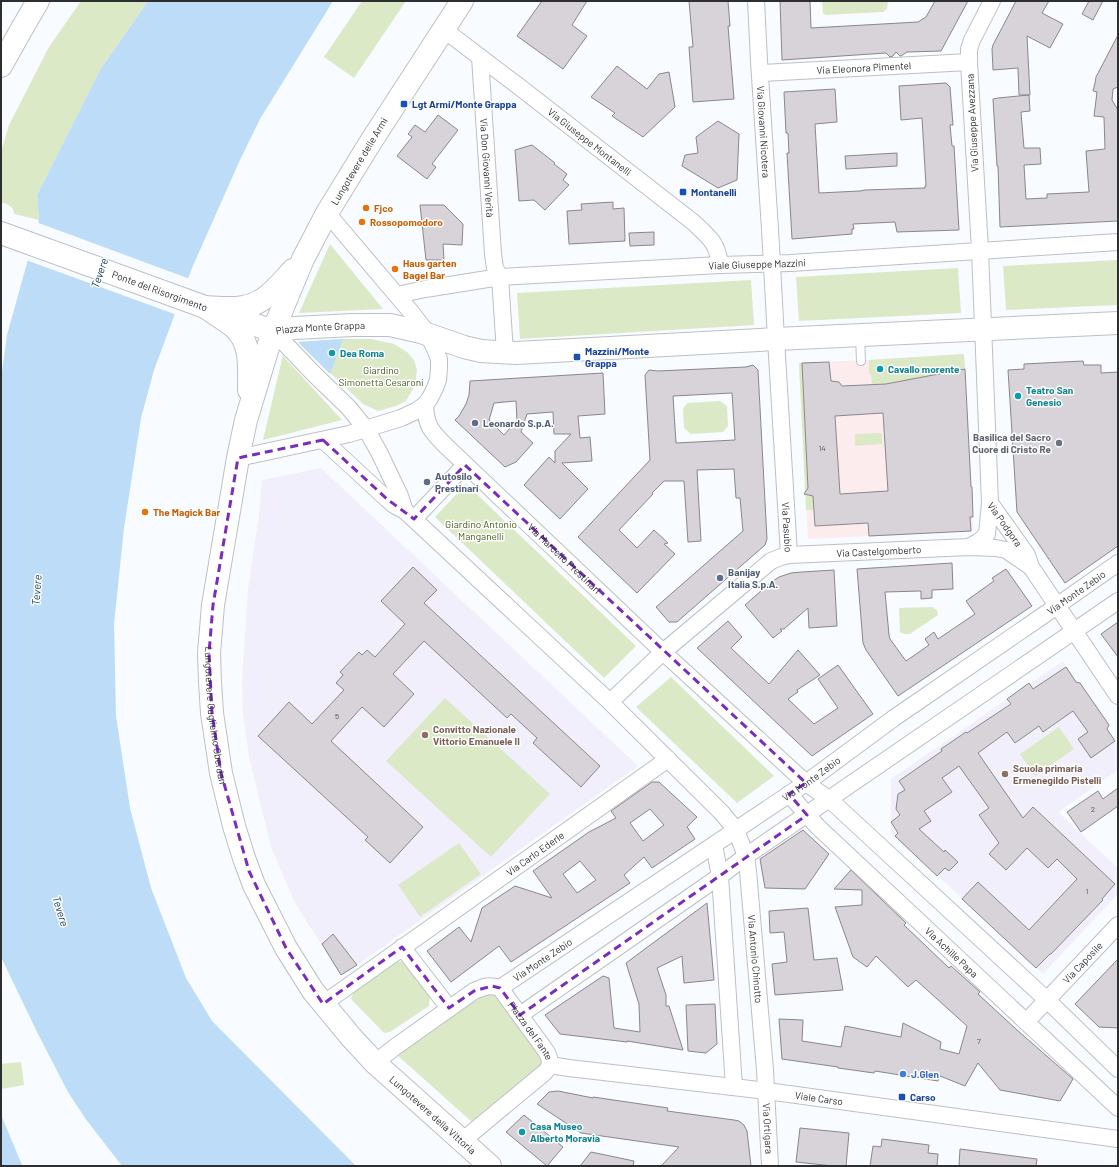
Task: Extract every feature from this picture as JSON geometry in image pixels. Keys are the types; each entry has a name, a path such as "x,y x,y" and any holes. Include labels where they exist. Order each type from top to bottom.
{"main road":[{"path":"1,66 38,1"},
{"name":"Lungotevere delle Armi","path":"273,331 303,259 328,213 374,136 462,1"},
{"name":"Ponte del Risorgimento","path":"3,233 205,308 273,331"},
{"path":"205,308 238,308 249,306 258,302 273,291 303,259"},
{"path":"205,308 234,327 244,340 248,359 250,409"},
{"path":"428,334 472,349 505,353 1118,323"},
{"name":"Piazza Monte Grappa","path":"273,331 294,328 378,325 402,327 428,334"},
{"name":"Lungotevere Guglielmo Oberdan","path":"273,331 250,409 238,458 213,605 209,653 212,713 221,773 234,826 246,864 261,899 286,948 304,978 345,1031 376,1063"},
{"name":"Lungotevere della Vittoria","path":"376,1063 490,1166"}],"street":[{"name":"Via Giovanni Nicotera","path":"756,1 776,339"},
{"name":"Via Giuseppe Avezzana","path":"983,330 969,49 992,1"},
{"name":"Via Giuseppe Montanelli","path":"443,29 693,222 713,241 718,252 720,266"},
{"name":"Via Don Giovanni Verità","path":"480,57 493,254 495,268 500,277 505,353"},
{"name":"Via Eleonora Pimentel","path":"760,73 969,62"},
{"path":"238,458 349,434 413,413 425,405 430,398 438,380 439,368 437,355 428,334 417,318 328,213"},
{"name":"Viale Giuseppe Mazzini","path":"397,295 500,277 772,264 1118,242"},
{"name":"Via Podgora","path":"983,330 990,503 1028,555 1031,567 1118,696"},
{"name":"Piazza Monte Grappa","path":"273,331 349,408 366,429 410,515"},
{"name":"Via Pasubio","path":"664,652 771,561 789,555 776,339"},
{"name":"Via Marcello Prestinari","path":"425,405 427,420 430,428 442,443 806,783"},
{"path":"323,440 387,499 410,515 610,702 722,813 736,830"},
{"path":"410,515 465,465"},
{"path":"969,547 980,542 986,534 990,503"},
{"name":"Via Castelgomberto","path":"789,555 969,547 996,548 1006,550 1031,567"},
{"name":"Via Monte Zebio","path":"500,988 806,783 894,718 1118,563"},
{"path":"520,1015 720,876 746,856 830,800 1118,601"},
{"path":"610,702 664,652"},
{"name":"Via Carlo Ederle","path":"402,948 668,759"},
{"path":"806,783 830,800 1047,1000 1118,1069"},
{"name":"Via Achille Papa","path":"789,794 817,826 1118,1108"},
{"name":"Via Antonio Chinotto","path":"736,830 746,856 749,879 767,1091"},
{"path":"714,845 720,876 734,1087"},
{"name":"Via Caposile","path":"1026,1022 1118,925"},
{"path":"323,1004 402,948 449,1008"},
{"path":"376,1063 395,1047 474,991 486,986 500,988"},
{"name":"Piazza del Fante","path":"462,1141 544,1073 550,1065 546,1051 500,988"},
{"name":"Viale Carso","path":"550,1065 767,1091 1118,1139"},
{"name":"Via Ortigara","path":"767,1091 770,1166"}],"lane":[{"path":"860,336 861,361"}],"highlighted area":[{"path":"323,440 387,499 414,519 465,465 806,783 789,794 807,815 520,1015 500,988 492,986 474,991 449,1008 402,947 323,1004 286,948 249,871 221,773 212,713 209,653 213,605 238,458"}],"shaded area":[{"path":"964,354 971,482 969,482 969,487 972,487 973,531 808,539 799,363"},
{"name":"Convitto Nazionale Vittorio Emanuele II","path":"321,468 638,766 341,975 295,903 271,847 249,756 243,714 242,680 248,590 259,515 262,480"},
{"name":"Scuola primaria Ermenegildo Pistelli","path":"1063,661 1118,745 1118,770 1058,812 1118,868 1118,894 1043,974 891,834 891,779"}],"green space":[{"path":"81,1 148,1 100,70 37,195 39,220 14,214 12,207 1,202 1,152 9,125 49,47"},
{"path":"362,1 406,1 354,78 324,57"},
{"path":"822,1 888,1 887,9 883,12 826,15 823,13"},
{"path":"330,244 383,309 299,313"},
{"path":"1118,260 1118,305 1006,310 1003,266"},
{"path":"958,268 961,313 799,321 796,277"},
{"path":"751,280 754,325 520,339 517,293"},
{"name":"Giardino Simonetta Cesaroni","path":"371,339 394,344 407,352 414,360 417,370 415,385 406,401 396,406 378,411 363,404 298,342"},
{"path":"964,354 965,369 886,384 872,385 871,374 869,374 869,360"},
{"path":"283,355 284,357 342,420 263,440"},
{"path":"799,363 802,363 808,489 806,492 807,495 814,495 814,510 806,510"},
{"path":"720,401 727,406 728,426 723,432 691,434 684,428 683,409 687,403"},
{"path":"882,433 882,444 855,446 855,434"},
{"name":"Giardino Antonio Manganelli","path":"466,484 636,646 604,678 435,517"},
{"path":"932,607 937,610 938,615 910,634 900,632 899,608"},
{"path":"671,677 774,776 737,803 636,707"},
{"path":"445,698 550,794 491,857 386,761"},
{"path":"1059,727 1074,749 1035,776 1020,754"},
{"path":"459,843 481,874 420,917 398,885"},
{"path":"394,961 404,962 430,994 429,1006 390,1032 384,1033 351,999 354,991"},
{"path":"484,991 498,992 546,1059 545,1068 473,1123 396,1054"},
{"path":"21,1062 24,1085 1,1089 1,1064"}],"water":[{"name":"Tevere","path":"148,1 333,1 260,119 239,162 192,268 154,370 141,418 124,528 114,624 116,716 130,808 151,888 186,978 212,1021 356,1166 122,1166 85,1118 68,1092 1,957 1,379 7,335 39,220 37,195 100,70"},
{"path":"343,339 330,374 298,342"},
{"path":"1,1117 22,1165 20,1166 1,1166"}],"pier":[{"path":"36,222 190,279 177,315 26,260"}],"building":[{"path":"542,1 587,1 572,25 587,36 563,69 517,36"},
{"path":"689,1 728,1 730,26 728,26 734,99 693,102 689,47 693,47"},
{"path":"780,1 810,1 811,28 918,22 926,17 935,1 968,1 941,51 907,52 901,56 896,52 890,57 886,53 782,60"},
{"path":"1016,1 1049,1 1042,13 1063,24 1050,48 1027,36 1030,95 1019,95 1018,68 993,70 993,45"},
{"path":"1089,1 1103,1 1093,20 1082,14"},
{"path":"1118,35 1118,87 1113,89 1112,100 1118,110 1118,221 1000,227 998,166 993,99 1029,95 1030,111 1021,112 1024,148 1040,148 1041,164 1024,165 1026,199 1047,198 1047,194 1089,192 1086,151 1105,149 1104,117 1094,116 1097,92 1093,91 1096,77"},
{"path":"617,66 647,89 659,74 669,72 675,107 643,137 612,116 615,113 591,97"},
{"path":"946,83 950,87 953,125 950,125 952,146 954,146 959,230 897,232 895,222 853,224 854,229 852,229 852,234 792,239 787,153 789,153 788,133 786,133 784,92 835,89 837,122 815,124 819,193 925,188 922,118 901,120 899,86"},
{"path":"438,115 458,130 432,164 436,167 427,179 397,156 412,137 408,134 415,125 425,132"},
{"path":"718,121 739,134 737,180 718,188 682,166 685,155 698,153 696,137"},
{"path":"532,145 567,174 563,180 569,185 545,210 534,200 519,201 515,150"},
{"path":"897,153 897,166 846,169 845,156"},
{"path":"613,202 613,209 624,208 625,241 569,244 567,211 582,210 581,204"},
{"path":"420,205 444,205 463,224 462,245 443,244 444,260 426,260"},
{"path":"654,232 654,245 630,246 629,233"},
{"path":"1083,361 1084,365 1101,365 1101,373 1118,372 1118,546 1065,583 1017,512 1008,370 1024,369 1024,364"},
{"path":"829,362 831,381 839,382 842,386 886,384 965,369 972,487 973,517 970,517 971,531 869,536 868,523 815,526 813,496 804,494 808,488 802,363","holes":["883,413 888,491 840,494 835,416"]},
{"path":"753,365 758,370 767,539 765,545 677,622 669,622 656,607 743,531 740,498 736,498 734,469 697,470 701,541 688,542 684,481 664,481 619,530 637,548 654,530 668,543 664,544 675,554 637,593 578,537 650,460 645,375 649,370 658,371 746,367","holes":["732,393 735,440 676,443 673,396"]},
{"path":"603,373 605,414 578,416 580,438 590,437 592,461 562,463 588,489 560,519 524,485 549,457 555,463 555,451 571,434 554,434 553,412 527,414 521,432 533,443 516,462 505,467 455,420 466,404 469,395 470,381","holes":["516,401 517,420 504,435 489,420 494,403"]},
{"path":"952,563 953,589 932,590 932,598 921,599 921,591 885,592 890,639 906,661 929,645 925,639 934,632 938,639 975,614 966,601 994,581 992,578 1006,569 1032,606 898,696 866,650 863,643 857,569"},
{"name":"Convitto Nazionale Vittorio Emanuele II","path":"413,567 437,590 424,603 600,766 581,787 533,743 537,738 511,714 507,718 424,641 393,674 414,694 384,727 362,707 331,741 423,827 390,863 365,840 368,837 258,736 289,702 312,724 344,690 336,683 343,675 340,672 359,652 362,655 367,650 375,657 405,624 381,601"},
{"path":"834,570 837,626 809,628 808,608 784,629 780,629 782,631 773,638 745,605 779,577 791,573"},
{"path":"728,621 742,637 731,648 769,684 798,650 820,675 797,690 798,692 788,699 814,724 838,708 818,679 838,665 873,714 812,756 697,648"},
{"path":"1118,622 1118,657 1101,634"},
{"path":"1066,667 1076,682 1080,683 1109,725 1107,729 1115,741 1091,758 1078,739 1088,732 1073,711 1043,732 1039,726 1015,743 1007,732 978,753 1023,818 1033,807 1115,884 1102,899 1103,900 1036,968 962,899 978,882 1029,930 1077,879 1057,859 1048,868 1027,848 1006,870 989,854 999,843 979,815 989,808 959,766 942,778 952,792 924,811 931,821 919,829 944,852 945,850 958,862 949,871 945,868 937,876 895,836 898,833 891,822 900,815 896,809 898,794 905,790 899,781 942,751 941,749 1011,704 1007,699 1029,683 1033,689"},
{"path":"652,782 659,782 697,817 687,827 695,839 652,868 644,857 624,875 630,883 511,962 499,946 451,982 427,951 459,927 471,942 482,908 515,886 552,898 533,871 589,832 616,818 611,811","holes":["650,809 664,825 643,841 630,823","580,861 596,880 577,893 563,874"]},
{"path":"1118,788 1118,806 1081,832 1067,812 1098,791 1103,799"},
{"path":"803,830 829,854 805,889 765,888 760,859"},
{"path":"851,870 906,923 904,925 949,968 951,966 980,992 978,994 1073,1079 1060,1101 1000,1090 978,1063 965,1086 940,1076 938,1081 782,1059 779,1019 803,1020 802,1041 841,1047 845,1026 901,1037 903,1023 941,1042 940,1049 959,1054 967,1026 916,980 908,987 876,956 867,967 853,957 835,907 862,905 862,890 834,889"},
{"path":"707,903 714,980 684,983 682,956 657,968 666,995 666,1006 669,1006 683,1050 627,1041 560,1034 545,1015 603,976 609,978 614,1028 640,1032 639,1004 626,963"},
{"path":"808,908 814,960 837,958 843,990 775,995 772,964 787,962 784,932 770,933 769,911"},
{"path":"333,934 357,965 341,975 322,944"},
{"path":"1118,959 1118,1028 1099,1027 1075,1004"},
{"path":"715,1004 717,1044 706,1053 688,1051 686,1005"},
{"path":"558,1091 593,1098 668,1108 667,1111 739,1121 744,1125 747,1131 751,1166 661,1166 679,1147 581,1133 537,1104 549,1092"},
{"path":"524,1115 563,1147 547,1166 506,1132"},
{"path":"800,1128 849,1133 846,1166 796,1162"},
{"path":"882,1139 929,1145 928,1153 938,1154 937,1166 870,1166 873,1146 881,1147"},
{"path":"960,1149 1037,1159 1036,1166 959,1166"},
{"path":"591,1152 634,1161 633,1166 580,1166"}],"place":[{"name":"Lgt Armi/Monte Grappa","path":"404,104"},
{"name":"Montanelli","path":"683,192"},
{"name":"Fjco","path":"366,208"},
{"name":"Rossopomodoro","path":"362,222"},
{"name":"Haus garten Bagel Bar","path":"395,269"},
{"name":"Dea Roma","path":"332,353"},
{"name":"Mazzini/Monte Grappa","path":"577,357"},
{"name":"Cavallo morente","path":"880,369"},
{"name":"Teatro San Genesio","path":"1018,396"},
{"name":"Leonardo S.p.A.","path":"475,423"},
{"name":"Basilica del Sacro Cuore di Cristo Re","path":"1059,443"},
{"name":"Autosilo Prestinari","path":"427,482"},
{"name":"The Magick Bar","path":"145,512"},
{"name":"Banijay Italia S.p.A.","path":"720,578"},
{"name":"Convitto Nazionale Vittorio Emanuele II","path":"425,735"},
{"name":"Scuola primaria Ermenegildo Pistelli","path":"1005,774"},
{"name":"J.Glen","path":"903,1074"},
{"name":"Carso","path":"902,1097"},
{"name":"Casa Museo Alberto Moravia","path":"522,1132"}]}
